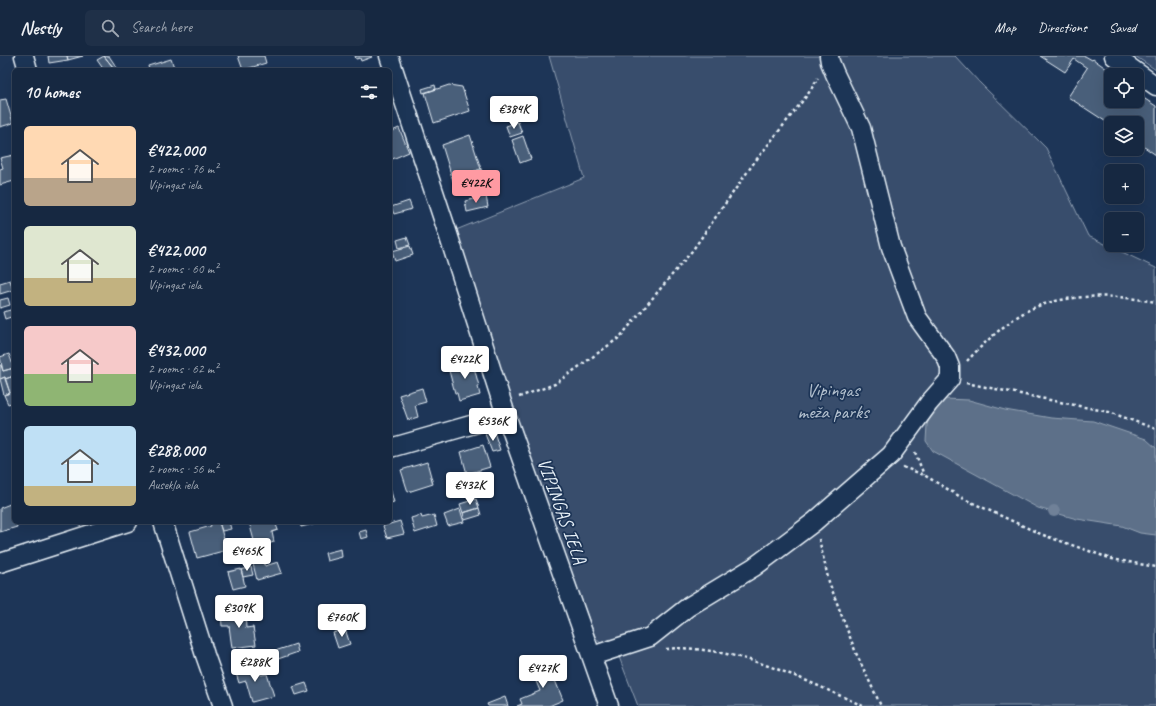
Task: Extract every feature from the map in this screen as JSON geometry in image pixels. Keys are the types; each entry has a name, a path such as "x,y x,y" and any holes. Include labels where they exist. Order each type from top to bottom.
{"street":[{"path":"24,56 27,68"},
{"name":"VIPINGAS IELA","path":"390,56 504,409 610,706"},
{"path":"1114,56 1156,86"},
{"path":"592,656 650,637 688,607 754,567 814,522 882,464 929,403 950,379 950,367 946,357 917,317 891,247 861,128 846,98 830,59"},
{"path":"392,447 504,409"},
{"path":"0,563 122,524"},
{"path":"164,524 205,655 223,706"}],"path":[{"path":"504,409 555,384 620,337 692,251 753,164 808,94 830,59"},
{"path":"950,379 987,340 1025,312 1045,304 1077,298 1116,296 1156,302"},
{"path":"950,379 1015,394 1109,412 1156,429"},
{"path":"882,464 898,465 924,475 964,499 1043,535 1112,558 1156,566"},
{"path":"814,522 829,582 856,653 881,706"},
{"path":"650,637 656,647 662,649 699,649 733,655 767,666 863,706"}],"green space":[{"name":"Vipingas meža parks","path":"549,56 955,56 980,83 1046,148 1088,236 1104,244 1104,252 1122,252 1156,268 1156,706 638,706 614,644 601,643 595,636 524,446 456,230 584,178"},
{"path":"1135,56 1156,56 1156,70"}],"shaded area":[{"path":"944,399 969,400 1005,410 1051,418 1093,421 1146,439 1156,448 1156,535 1140,533 1122,526 1077,519 1038,508 933,451 926,441 927,425 931,412"}],"building":[{"path":"48,56 67,56 68,60 49,63"},
{"path":"67,56 83,56 68,60"},
{"path":"104,56 113,67 103,68 97,60"},
{"path":"104,56 109,56 115,65 113,67"},
{"path":"238,56 264,56 266,63 250,68 242,68"},
{"path":"355,56 372,57 361,61 360,58 356,59"},
{"path":"1040,56 1085,56 1092,60 1093,59 1106,68 1104,68 1104,108 1144,108 1144,98 1156,106 1156,155 1144,147 1144,116 1104,116 1104,120 1068,97 1087,68 1074,59 1065,72"},
{"path":"171,59 174,68 148,68 148,66"},
{"path":"435,85 436,89 423,93 422,89"},
{"path":"449,85 462,87 470,111 434,123 425,93"},
{"path":"6,99 12,123 0,127 0,100"},
{"path":"517,110 520,117 510,120 507,114"},
{"path":"518,122 522,133 510,137 506,126"},
{"path":"399,128 409,152 392,159 392,131"},
{"path":"470,135 481,169 469,173 471,179 454,184 442,145"},
{"path":"523,136 531,159 520,163 512,140"},
{"path":"12,155 12,182 0,185 0,169 3,168 0,158"},
{"path":"481,169 483,174 471,179 469,173"},
{"path":"486,196 488,207 467,212 465,201"},
{"path":"409,201 412,209 394,214 392,207"},
{"path":"407,237 410,245 399,248 397,240"},
{"path":"410,246 413,255 395,261 392,251"},
{"path":"10,280 12,290 0,294 0,283"},
{"path":"8,298 10,305 0,308 0,300"},
{"path":"12,310 12,317 5,319 3,312"},
{"path":"9,354 12,362 12,369 3,371 0,357"},
{"path":"472,360 480,395 459,401 457,393 455,393 448,367"},
{"path":"0,365 3,371 12,369 12,377 0,379"},
{"path":"5,377 10,393 4,395 0,379"},
{"path":"12,377 12,403 8,404 4,395 10,393 5,379"},
{"path":"422,388 426,402 415,405 418,417 408,420 399,395"},
{"path":"494,432 500,450 492,452 485,434"},
{"path":"483,445 490,467 467,474 461,452"},
{"path":"427,462 433,484 408,492 401,470"},
{"path":"476,499 479,508 463,513 460,504"},
{"path":"10,504 12,510 12,524 16,524 17,527 0,532 0,508"},
{"path":"479,508 481,515 465,520 463,513"},
{"path":"460,509 464,522 448,526 444,515"},
{"path":"421,515 422,518 434,515 437,526 415,533 411,518"},
{"path":"400,521 404,534 387,538 383,526"},
{"path":"210,524 220,524 227,550 197,558 190,532 211,526"},
{"path":"220,524 230,524 231,529 222,531"},
{"path":"250,524 276,524 278,530 272,532 274,542 256,548"},
{"path":"300,524 313,524 301,527"},
{"path":"366,530 368,537 361,539 359,532"},
{"path":"341,549 342,557 327,561 325,553"},
{"path":"264,560 265,566 278,562 282,573 257,580 253,564"},
{"path":"251,567 253,575 243,577 241,570"},
{"path":"241,569 245,586 233,589 228,572"},
{"path":"245,611 246,628 253,627 256,645 232,648 229,626 222,626 221,613"},
{"path":"345,629 350,644 338,648 333,633"},
{"path":"296,644 298,652 278,659 275,651"},
{"path":"548,663 563,700 549,706 517,706 522,704 520,699 540,691 531,669"},
{"path":"258,664 261,675 267,674 274,696 252,702 246,681 239,683 235,670"},
{"path":"306,683 309,691 296,695 293,687"},
{"path":"505,697 508,706 488,706 487,704"}]}
